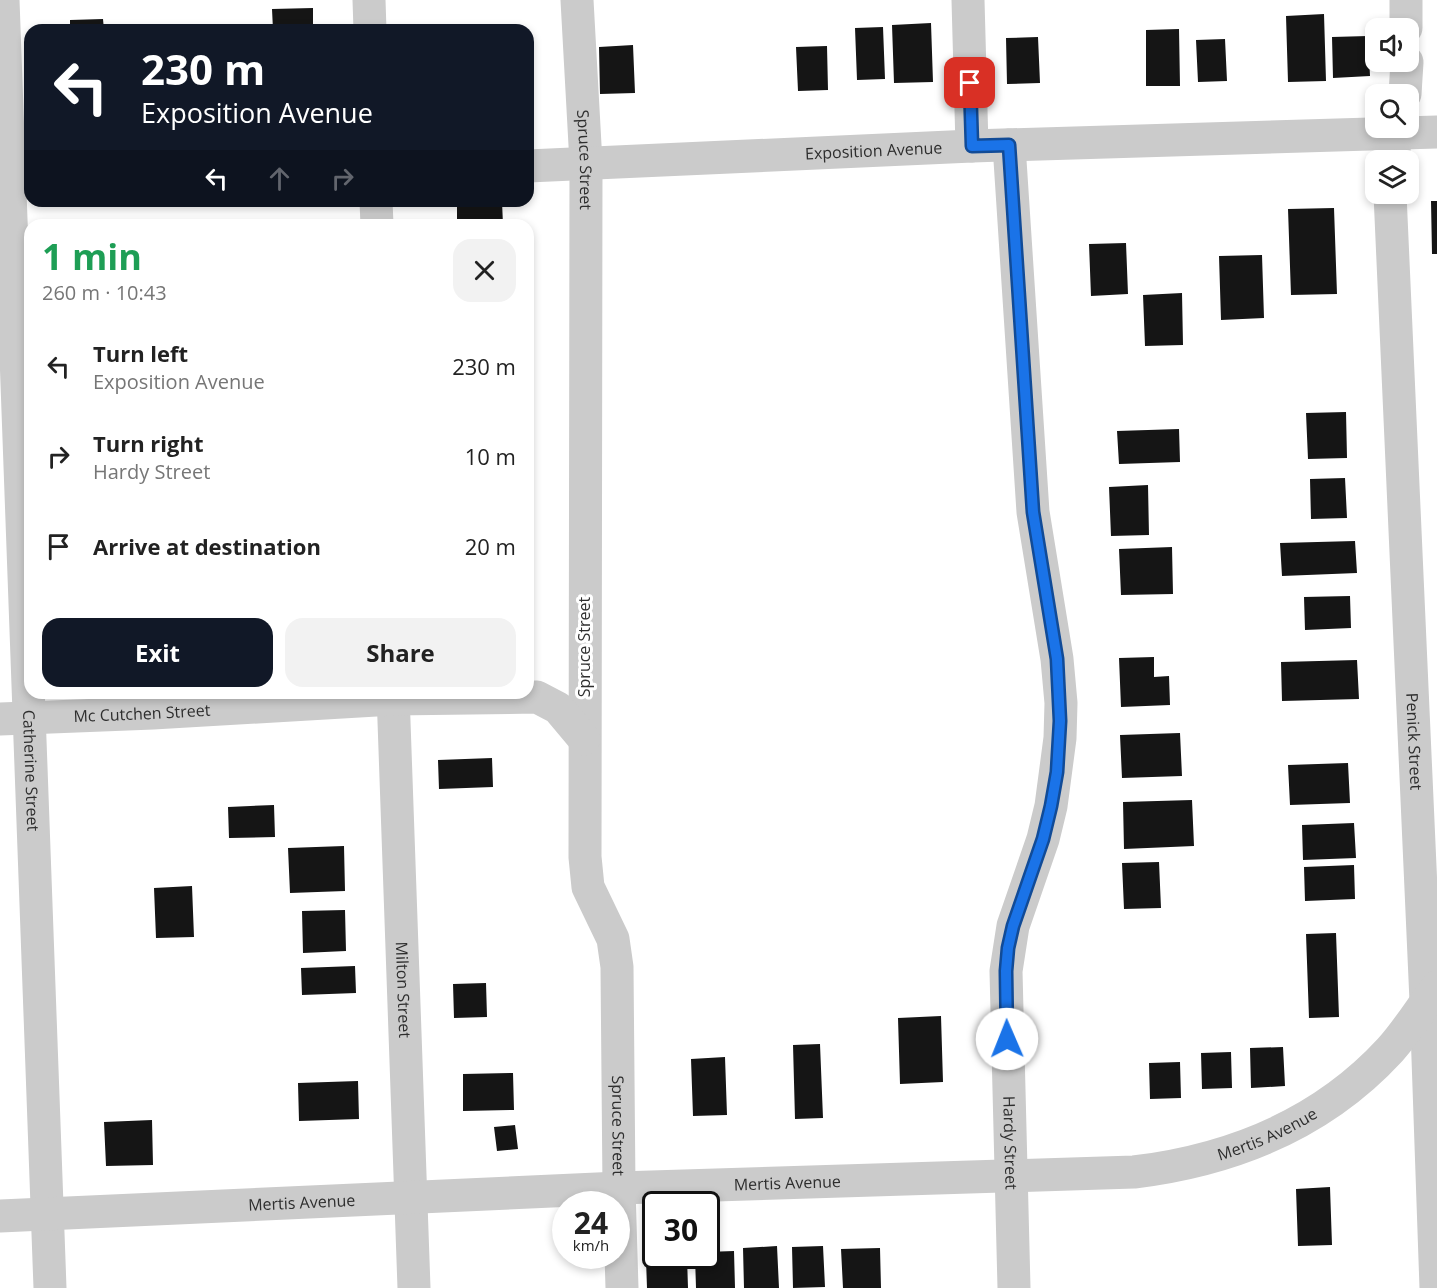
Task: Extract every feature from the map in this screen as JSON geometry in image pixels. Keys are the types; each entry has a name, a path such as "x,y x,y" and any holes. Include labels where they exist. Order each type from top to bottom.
{"street":[{"name":"Catherine Street","path":"3,0 15,718 50,1288"},
{"path":"369,0 370,24"},
{"name":"Spruce Street","path":"577,0 586,163 585,857 588,887 613,939 617,968 622,1288"},
{"path":"968,0 972,146"},
{"path":"1406,0 1406,18"},
{"name":"Exposition Avenue","path":"534,166 972,146 1396,140 1437,132"},
{"name":"Hardy Street","path":"1009,145 1033,512 1057,659 1060,703 1060,738 1051,806 1043,839 1013,926 1006,971 1014,1288"},
{"name":"Penick Street","path":"1391,204 1432,994 1436,1288"},
{"name":"Mc Cutchen Street","path":"534,696 558,708 584,739"},
{"name":"Mc Cutchen Street","path":"15,718 153,713 351,699"},
{"name":"Milton Street","path":"393,699 414,1288"},
{"name":"Mertis Avenue","path":"0,1216 619,1188 1134,1172 1168,1167 1236,1150 1299,1121 1356,1081 1390,1050 1432,994"}],"building":[{"path":"313,8 313,24 273,24 272,9"},
{"path":"1324,14 1326,81 1288,82 1286,16"},
{"path":"103,19 103,24 70,24 70,20"},
{"path":"931,23 933,82 894,83 892,25"},
{"path":"883,27 885,79 857,80 855,28"},
{"path":"1179,29 1180,86 1146,86 1146,30"},
{"path":"1365,36 1365,72 1370,72 1370,76 1333,78 1332,37"},
{"path":"1038,37 1040,83 1007,84 1006,38"},
{"path":"1225,39 1227,81 1198,82 1196,40"},
{"path":"633,45 635,93 600,94 599,47"},
{"path":"827,46 828,90 798,91 796,47"},
{"path":"1431,201 1437,201 1437,254 1432,254"},
{"path":"457,207 502,207 503,219 457,219"},
{"path":"1334,208 1337,294 1291,295 1288,209"},
{"path":"1126,243 1128,294 1091,296 1089,244"},
{"path":"1262,255 1264,318 1221,320 1219,256"},
{"path":"1182,293 1183,345 1145,346 1143,295"},
{"path":"1346,412 1347,458 1308,459 1306,413"},
{"path":"1179,429 1180,462 1119,464 1117,431"},
{"path":"1345,478 1347,518 1311,519 1310,479"},
{"path":"1148,485 1149,535 1111,536 1109,487"},
{"path":"1355,541 1357,573 1282,576 1280,543"},
{"path":"1172,547 1173,594 1121,595 1119,549"},
{"path":"1350,596 1351,628 1305,630 1304,597"},
{"path":"1154,657 1154,677 1169,676 1170,705 1121,707 1119,658"},
{"path":"1357,660 1359,699 1282,701 1281,662"},
{"path":"1180,733 1182,776 1122,778 1120,735"},
{"path":"492,758 493,787 439,789 438,760"},
{"path":"1348,763 1350,803 1290,805 1288,765"},
{"path":"1192,800 1194,846 1124,849 1123,802"},
{"path":"274,805 275,837 229,838 228,807"},
{"path":"1354,823 1356,858 1303,860 1302,825"},
{"path":"344,846 345,891 290,893 288,848"},
{"path":"1159,862 1161,908 1124,909 1122,863"},
{"path":"1354,865 1355,899 1305,901 1304,867"},
{"path":"192,886 194,937 156,938 154,888"},
{"path":"345,910 346,951 303,953 302,911"},
{"path":"1336,933 1339,1017 1309,1018 1306,934"},
{"path":"355,966 356,993 302,995 301,968"},
{"path":"486,983 487,1017 454,1018 453,984"},
{"path":"941,1016 943,1082 900,1084 898,1018"},
{"path":"820,1044 823,1118 795,1119 793,1045"},
{"path":"1283,1047 1285,1086 1251,1088 1250,1048"},
{"path":"1231,1052 1232,1088 1202,1089 1201,1053"},
{"path":"725,1057 727,1115 693,1116 691,1059"},
{"path":"1180,1062 1181,1098 1150,1099 1149,1063"},
{"path":"513,1073 514,1110 463,1111 463,1074"},
{"path":"358,1081 359,1119 299,1121 298,1083"},
{"path":"152,1120 153,1165 106,1166 104,1122"},
{"path":"515,1125 518,1149 497,1151 494,1127"},
{"path":"1330,1187 1332,1245 1298,1246 1296,1189"},
{"path":"777,1246 779,1288 744,1288 743,1248"},
{"path":"823,1246 825,1287 793,1288 792,1247"},
{"path":"880,1248 881,1288 843,1288 841,1249"},
{"path":"734,1251 735,1288 696,1288 695,1269 720,1269 720,1252"},
{"path":"646,1269 687,1269 688,1288 647,1288"}],"route":[{"path":"970,83 972,146 1009,145 1033,512 1057,659 1060,703 1059,755 1051,806 1043,839 1013,926 1008,948 1007,1039"}]}
